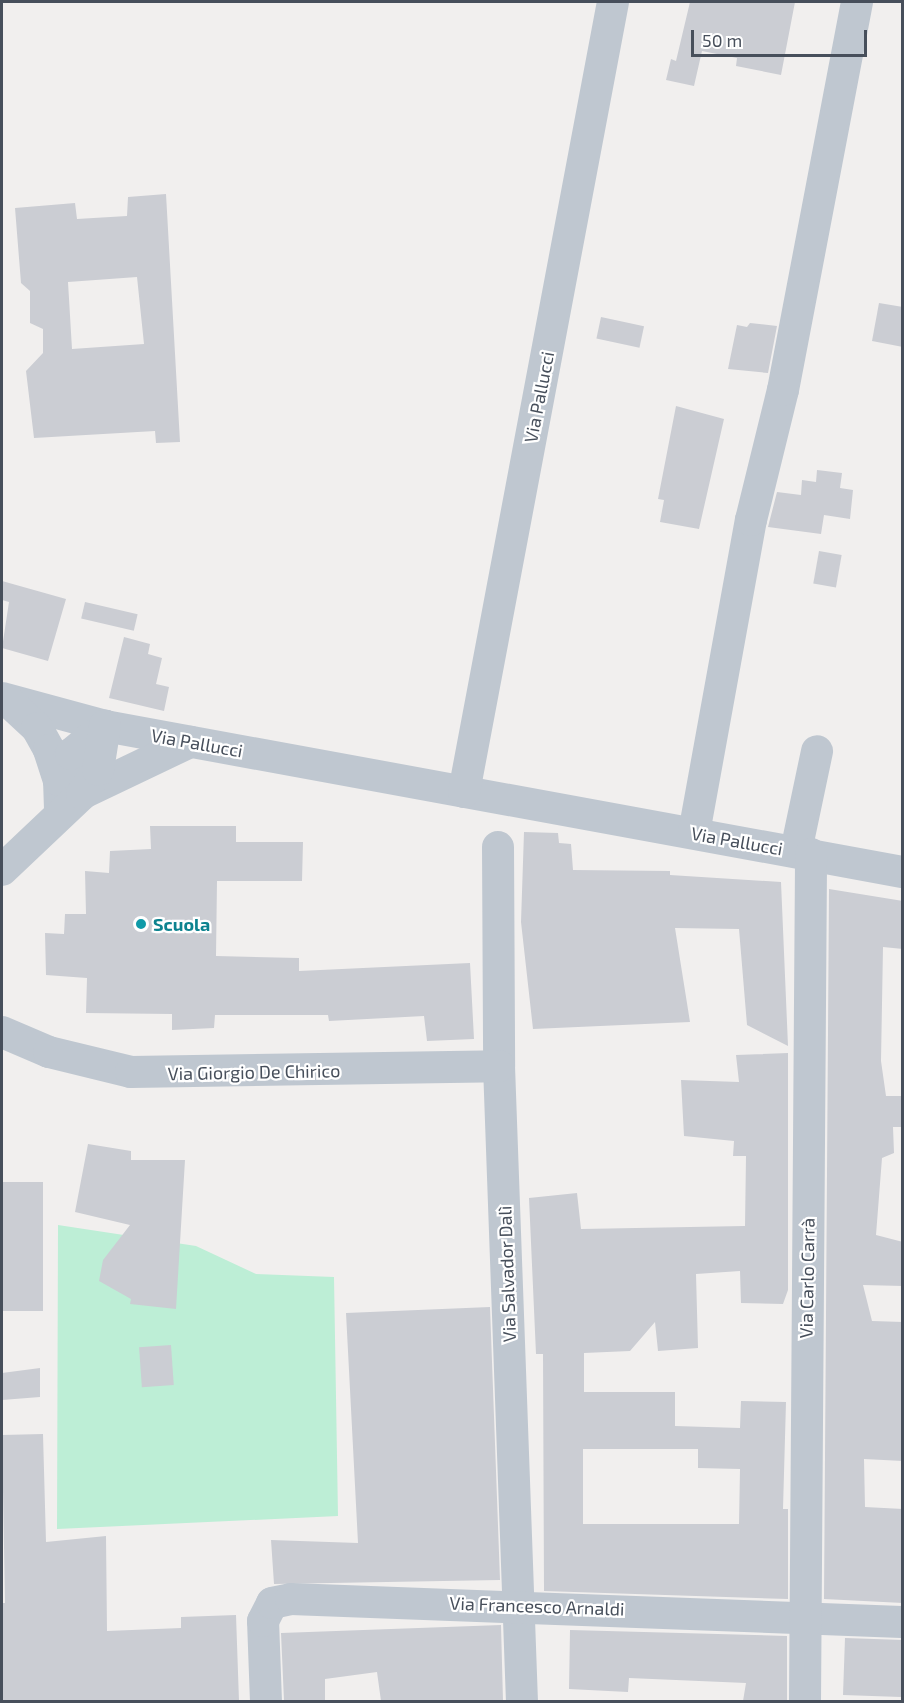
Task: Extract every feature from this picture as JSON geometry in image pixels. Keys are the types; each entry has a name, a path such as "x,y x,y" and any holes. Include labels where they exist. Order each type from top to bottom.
{"street":[{"name":"Via Pallucci","path":"465,792 614,2"},
{"path":"694,833 751,520 783,390 857,2"},
{"name":"Via Pallucci","path":"5,700 105,726 903,872"},
{"path":"5,700 37,728 67,795"},
{"path":"67,795 71,754 105,726"},
{"path":"2,870 67,795 190,742"},
{"name":"Via Carlo Carrà","path":"805,1701 803,852 817,751"},
{"name":"Via Salvador Dalì","path":"498,847 499,1066 522,1701"},
{"name":"Via Giorgio De Chirico","path":"6,1029 88,1064 169,1075 499,1066"},
{"name":"Via Francesco Arnaldi","path":"266,1701 263,1621 272,1603 291,1599 518,1605 903,1622"}],"green space":[{"path":"58,1225 196,1246 256,1274 334,1277 338,1516 57,1529"}],"building":[{"path":"690,2 795,2 781,75 736,66 737,58 702,51 694,86 666,80 671,59 676,61"},
{"path":"166,194 180,442 156,443 155,431 34,438 26,371 43,353 43,329 30,323 30,291 21,283 15,208 75,203 77,219 127,216 128,197","holes":["137,277 144,344 72,349 68,282"]},
{"path":"879,303 903,307 903,347 872,341"},
{"path":"601,317 644,326 639,348 596,339"},
{"path":"750,323 777,326 768,373 728,369 737,325 747,327"},
{"path":"676,406 724,419 699,529 660,522 664,500 658,499"},
{"path":"817,470 842,473 840,488 853,490 850,519 824,515 821,534 768,527 777,492 801,495 802,480 816,482"},
{"path":"819,551 842,555 836,587 813,583"},
{"path":"2,581 66,599 48,661 2,648 9,602 2,600"},
{"path":"85,602 138,614 134,631 81,619"},
{"path":"124,637 150,644 148,654 162,658 156,684 169,687 164,711 109,698"},
{"name":"Scuola","path":"150,826 236,826 236,842 303,842 302,881 217,881 216,956 299,958 299,971 470,963 474,1039 427,1041 424,1016 329,1021 328,1015 215,1015 214,1028 172,1030 172,1014 86,1013 87,978 46,975 45,933 64,934 65,914 86,914 85,871 109,873 110,851 151,849"},
{"path":"524,832 558,833 559,843 571,844 573,870 670,871 670,875 781,882 788,1046 747,1025 739,929 675,928 690,1022 533,1029 521,922"},
{"path":"829,889 903,901 903,949 883,947 881,1061 886,1096 903,1096 903,1127 893,1127 894,1153 882,1158 876,1235 903,1242 903,1286 863,1285 872,1321 903,1322 903,1461 864,1459 865,1507 903,1509 903,1603 824,1599"},
{"path":"788,1053 788,1290 783,1304 741,1303 740,1271 696,1274 698,1348 658,1351 655,1322 630,1351 584,1353 584,1392 675,1392 675,1426 740,1428 741,1401 786,1402 783,1509 788,1509 788,1599 544,1591 543,1354 536,1354 529,1198 577,1193 581,1229 745,1226 746,1156 733,1156 734,1141 684,1136 681,1080 739,1082 736,1055","holes":["583,1449 698,1449 698,1468 740,1469 739,1524 583,1524"]},
{"path":"88,1144 131,1151 131,1160 185,1160 176,1309 130,1304 131,1299 99,1281 103,1260 130,1225 75,1212"},
{"path":"2,1182 43,1182 43,1311 2,1311"},
{"path":"490,1307 500,1580 274,1584 271,1540 358,1543 346,1313"},
{"path":"171,1345 174,1385 142,1387 139,1347"},
{"path":"40,1368 40,1397 2,1400 2,1373"},
{"path":"43,1434 46,1542 106,1536 107,1631 181,1628 181,1617 236,1615 239,1701 2,1701 2,1603 5,1603 2,1435"},
{"path":"501,1625 503,1701 381,1701 377,1672 325,1679 325,1701 284,1701 281,1633"},
{"path":"570,1630 787,1636 787,1701 743,1701 746,1683 629,1678 628,1692 569,1689"},
{"path":"845,1638 902,1640 901,1697 843,1695"}],"place":[{"name":"Scuola","path":"141,924"}]}
